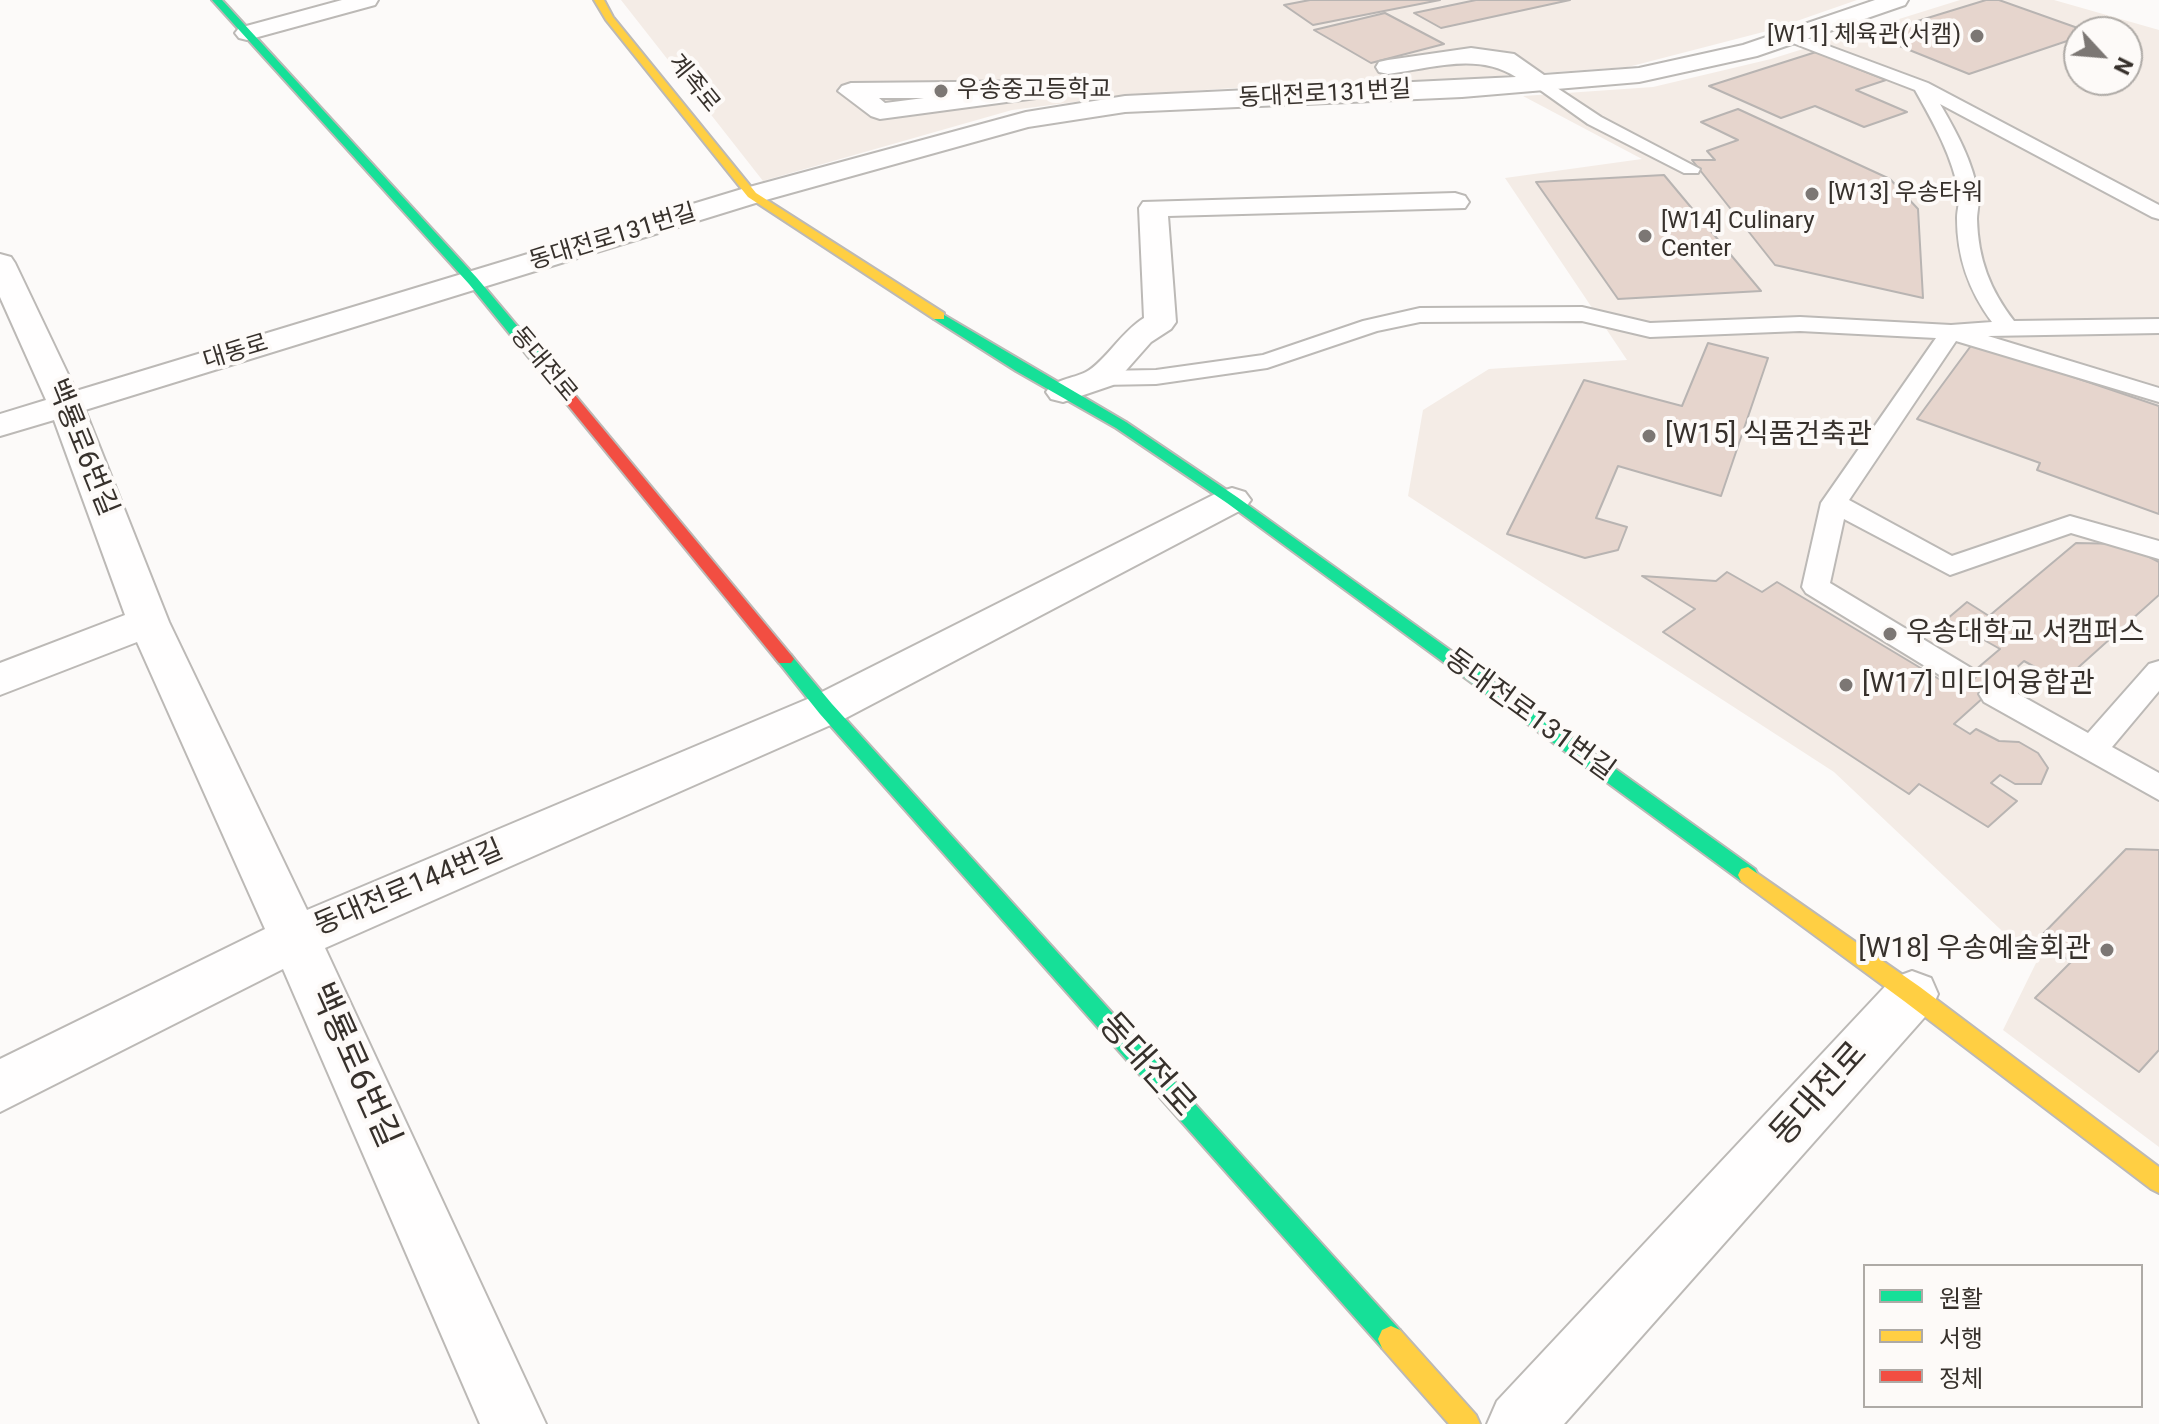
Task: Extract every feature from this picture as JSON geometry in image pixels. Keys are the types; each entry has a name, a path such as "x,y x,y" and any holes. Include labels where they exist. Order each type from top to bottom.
{"main road":[{"name":"동대전로","path":"217,0 473,281 826,709 1467,1424"},
{"name":"계족로","path":"599,0 609,18 752,195"},
{"name":"동대전로131번길","path":"752,195 1063,392 1121,425 1232,500 1912,994"},
{"path":"1912,994 2159,1181"}],"street":[{"path":"247,33 367,0"},
{"name":"동대전로131번길","path":"473,281 752,195 1026,120 1125,104 1542,83 1639,75 1749,51 1897,0"},
{"path":"1326,71 1373,69 1471,55 1505,59 1542,83"},
{"path":"1053,89 851,91 880,111 1141,79"},
{"path":"1063,392 1101,378 1139,335 1160,322 1153,208 1455,202"},
{"name":"백룡로6번길","path":"2,273 66,405 148,622 295,938 513,1424"},
{"name":"대동로","path":"0,425 473,281"},
{"path":"826,709 1232,500"},
{"path":"0,680 148,622"},
{"name":"동대전로144번길","path":"0,1087 295,938 826,709"},
{"name":"동대전로","path":"1520,1424 1912,994"}],"lane":[{"path":"1791,37 1922,87 2159,213"},
{"path":"1542,83 1562,100 1606,126 1691,169"},
{"path":"1922,87 1947,133 1970,198 1966,213 1970,256 1982,295 2008,328"},
{"path":"1101,378 1156,377 1267,361 1371,326 1420,315 1582,314 1650,330 1800,324 1951,332 2159,326"},
{"path":"1951,332 2159,395"},
{"path":"1951,332 1834,503 1816,587 1961,675"},
{"path":"1834,503 1950,566 2070,524 2159,550"},
{"path":"2092,750 2159,671"},
{"path":"1994,694 2159,788"}],"shaded area":[{"name":"우송중고등학교","path":"621,0 1857,0 1771,30 1628,67 1129,95 1012,110 763,181"},
{"name":"우송대학교 서캠퍼스","path":"1960,0 2054,0 2110,16 2063,16 2063,96 2143,96 2143,25 2159,30 2159,1147 2003,1030 2036,963 1834,772 1408,496 1423,410 1489,369 1627,360 1505,178 1642,159 1523,96 1653,87 1771,59"}],"building":[{"path":"1310,0 1440,0 1313,25 1284,5"},
{"path":"1476,0 1570,0 1441,28 1414,13"},
{"name":"[W11] 체육관(서캠)","path":"1986,0 1999,0 2063,23 2063,42 1969,74 1872,35"},
{"path":"1385,13 1444,44 1371,63 1314,30"},
{"path":"1816,52 1886,80 1856,90 1907,112 1864,127 1815,106 1781,118 1709,86"},
{"name":"[W13] 우송타워","path":"1738,109 1890,179 1918,209 1923,298 1775,265 1692,160 1715,160 1707,151 1738,140 1701,122"},
{"name":"[W14] Culinary Center","path":"1664,175 1761,291 1618,299 1536,182"},
{"name":"[W15] 식품건축관","path":"1708,343 1768,358 1721,496 1618,466 1596,518 1627,527 1618,550 1585,558 1507,534 1584,380 1682,406"},
{"path":"1973,343 2159,406 2159,514 2037,470 2040,463 1917,419"},
{"name":"[W17] 미디어융합관","path":"2076,543 2124,544 2159,562 2159,595 2062,682 2024,661 1954,724 1970,734 1976,729 1999,741 2019,742 2038,753 2048,768 2041,784 2015,784 2000,775 1991,783 2017,801 1988,827 1919,784 1909,794 1663,632 1695,609 1642,576 1716,581 1727,572 1762,592 1777,582 1954,688 2000,649 1947,619 1967,602 1989,616"},
{"name":"[W18] 우송예술회관","path":"2126,849 2159,850 2159,1050 2139,1072 2035,998 2071,962 2038,939"}],"traffic: fast":[{"path":"217,0 473,281 540,362"},
{"path":"939,316 1021,368 1121,425 1232,500 1748,875"},
{"path":"785,659 826,709 1391,1339"}],"traffic: slow":[{"path":"599,0 609,18 752,195 939,316"},
{"path":"1748,875 1912,994 2159,1181"},
{"path":"1391,1339 1467,1424"}],"traffic: jam":[{"path":"540,362 785,659"}],"place":[{"name":"[W11] 체육관(서캠)","path":"1977,36"},
{"name":"우송중고등학교","path":"941,91"},
{"name":"[W13] 우송타워","path":"1812,194"},
{"name":"[W14] Culinary Center","path":"1645,236"},
{"name":"[W15] 식품건축관","path":"1649,436"},
{"name":"우송대학교 서캠퍼스","path":"1890,634"},
{"name":"[W17] 미디어융합관","path":"1846,685"},
{"name":"[W18] 우송예술회관","path":"2107,950"}]}
